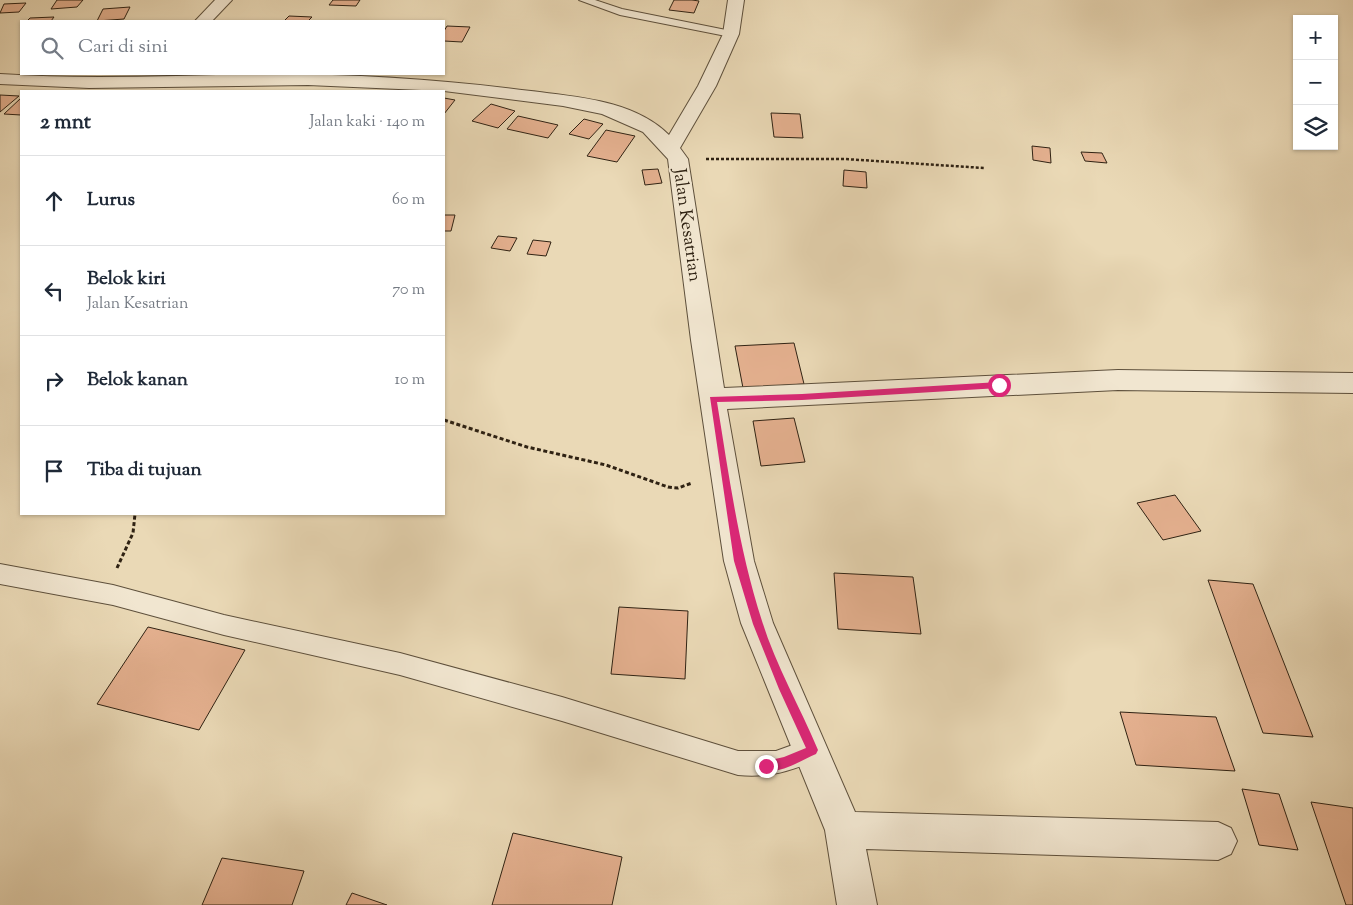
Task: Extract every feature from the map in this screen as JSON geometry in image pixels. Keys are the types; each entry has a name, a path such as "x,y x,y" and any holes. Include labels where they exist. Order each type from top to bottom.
{"street":[{"path":"204,20 224,0"},
{"path":"674,154 731,34 736,0"},
{"name":"Jalan Kesatrian","path":"0,79 334,80 397,83 492,92 600,107 640,122 660,136 674,154 739,561 758,624 782,686 812,750 844,830 857,905"},
{"path":"712,399 802,397 1120,380 1353,383"},
{"path":"844,830 1218,841"}],"lane":[{"path":"584,0 620,12 731,34"},
{"path":"0,574 134,600 224,625 400,664 562,709 738,763 766,766 784,762 812,750"}],"path":[{"path":"674,154 904,160 984,168"},
{"path":"445,420 527,447 606,465 668,487 678,488 689,484 723,462"},
{"path":"101,594 115,574 133,533 135,515"}],"building":[{"path":"57,0 83,0 77,7 51,9"},
{"path":"333,0 360,0 356,6 329,5"},
{"path":"674,0 699,1 694,13 669,10"},
{"path":"26,3 19,12 0,13 4,4"},
{"path":"130,7 124,19 98,20 103,9"},
{"path":"289,16 312,17 309,20 285,20"},
{"path":"54,17 52,20 28,20 30,18"},
{"path":"447,26 470,27 462,42 445,41 445,29"},
{"path":"0,95 19,96 0,112"},
{"path":"445,98 455,100 445,113"},
{"path":"20,99 20,115 4,114"},
{"path":"491,104 515,111 498,128 472,121"},
{"path":"771,113 800,114 803,138 774,137"},
{"path":"518,116 558,125 548,138 507,129"},
{"path":"584,119 603,124 589,139 569,134"},
{"path":"606,130 635,136 617,162 587,156"},
{"path":"1032,146 1050,148 1051,163 1033,160"},
{"path":"1081,152 1102,153 1107,163 1085,161"},
{"path":"658,169 662,183 645,185 642,170"},
{"path":"844,170 866,172 867,188 843,186"},
{"path":"445,215 455,215 451,231 445,231"},
{"path":"498,236 517,238 510,251 491,248"},
{"path":"533,240 551,242 546,256 527,254"},
{"path":"794,343 804,384 743,388 735,346"},
{"path":"794,418 805,462 761,466 753,421"},
{"path":"1175,495 1201,531 1163,540 1137,503"},
{"path":"834,573 913,577 921,634 838,629"},
{"path":"1208,580 1253,584 1313,737 1263,733"},
{"path":"619,607 688,611 685,679 611,674"},
{"path":"148,627 245,650 199,730 97,704"},
{"path":"1120,712 1216,717 1235,771 1136,765"},
{"path":"1242,789 1279,794 1298,850 1259,845"},
{"path":"1311,802 1353,808 1353,905 1346,905"},
{"path":"513,833 622,857 612,905 492,905"},
{"path":"222,858 304,871 292,905 202,905"},
{"path":"352,893 387,905 346,905"}],"route":[{"path":"766,766 784,762 812,750 782,686 758,624 739,561 712,399 802,397 999,385"}]}
